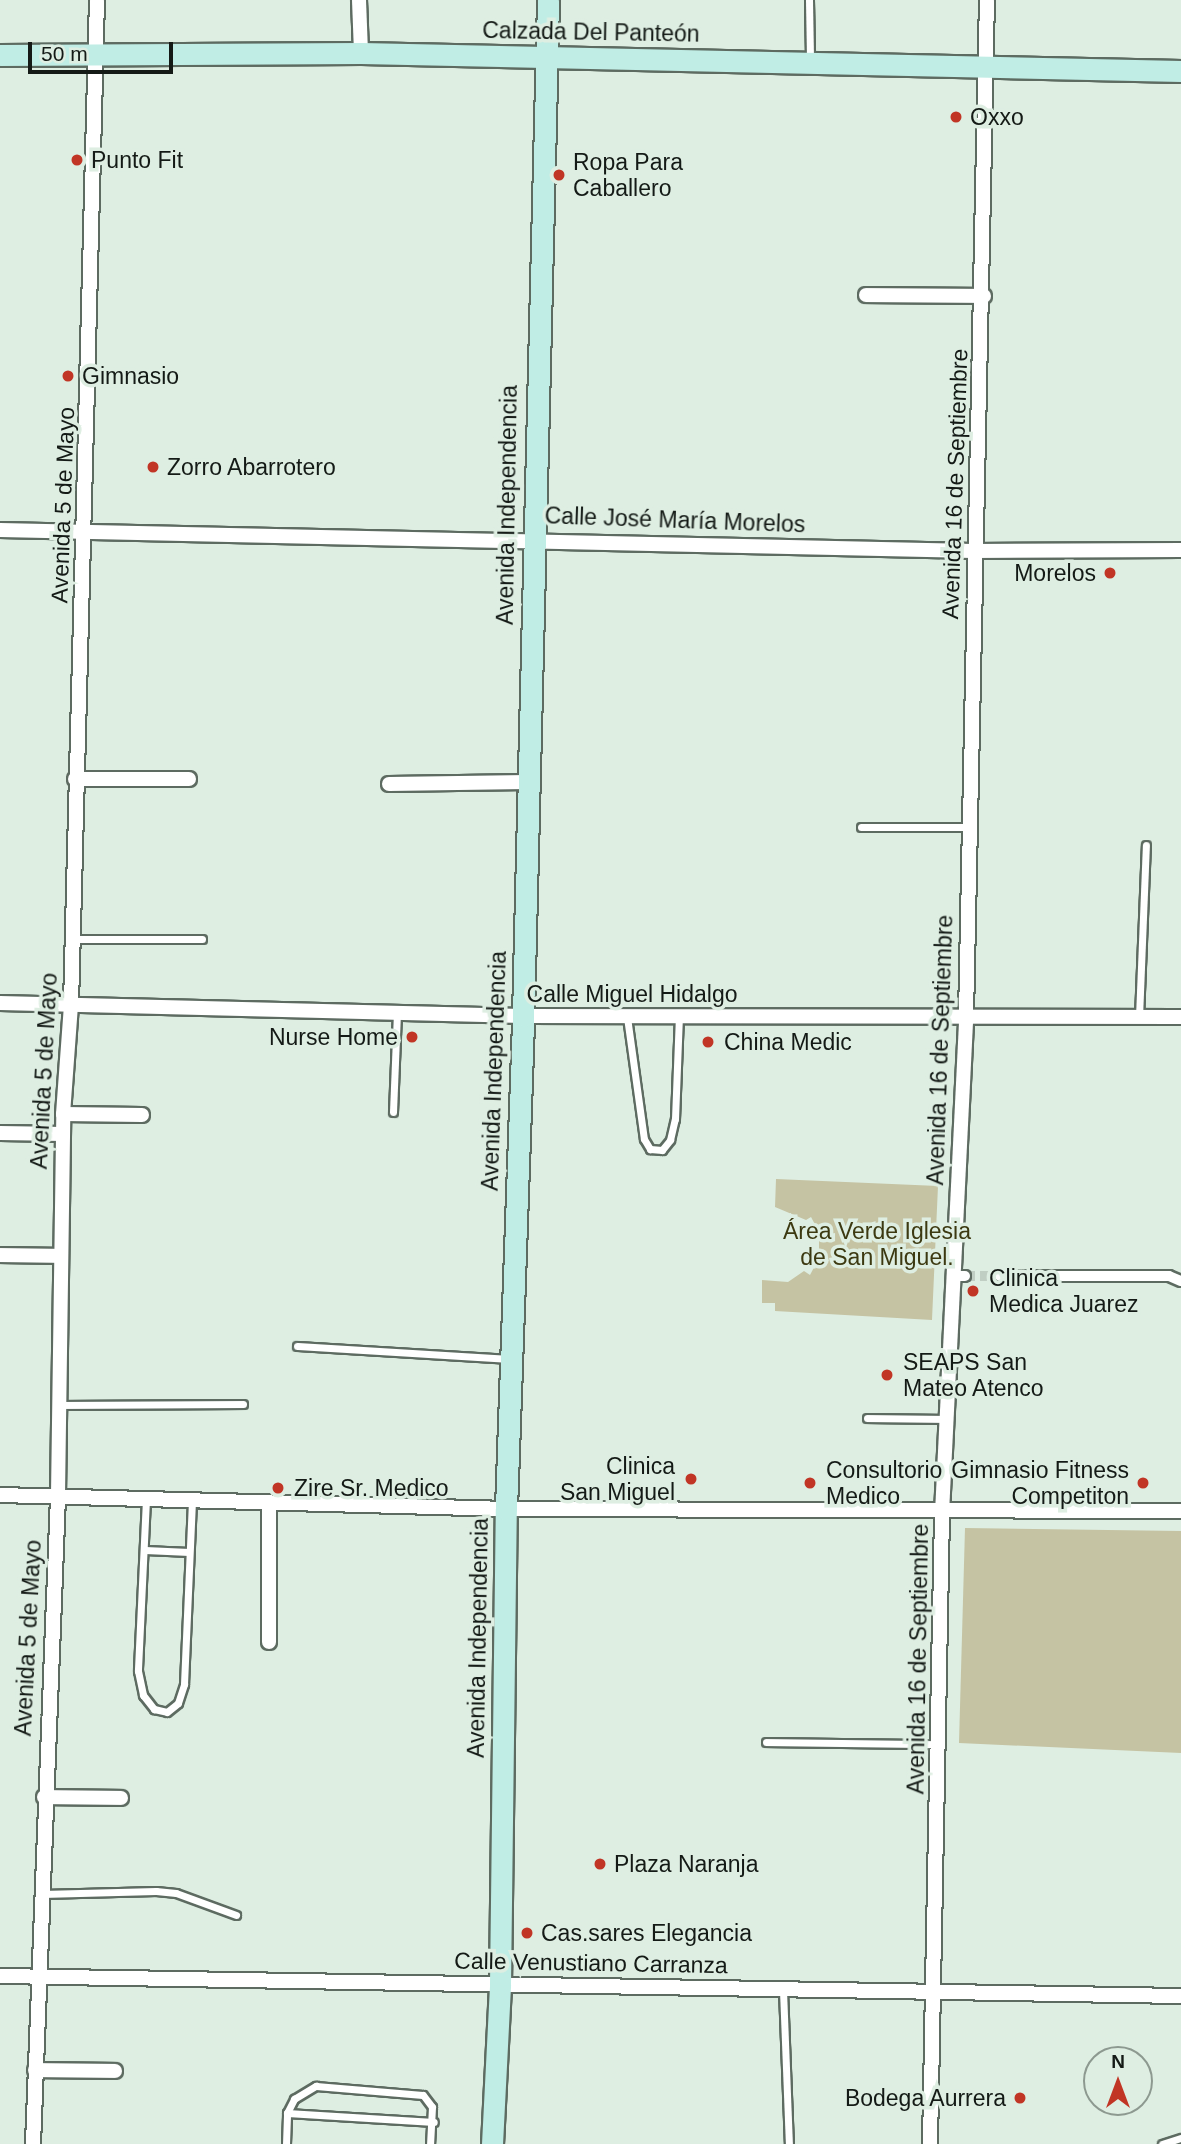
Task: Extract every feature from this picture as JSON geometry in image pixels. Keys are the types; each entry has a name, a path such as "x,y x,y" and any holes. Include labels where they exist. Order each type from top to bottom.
{"main road":[{"name":"Avenida Independencia","path":"492,2144 500,1984 506,1509 523,1016 532,539 548,0"},
{"name":"Calzada Del Panteón","path":"0,55 362,53 1181,71"}],"street":[{"name":"Avenida 5 de Mayo","path":"33,2144 44,1797 58,1495 63,1114 71,1005 75,779 86,532 97,0"},
{"path":"359,0 362,53"},
{"name":"Avenida 16 de Septiembre","path":"930,2144 936,1992 942,1513 947,1419 960,1276 973,551 984,296 987,0"},
{"path":"866,295 984,296"},
{"name":"Calle José María Morelos","path":"0,530 532,539 973,551 1181,550"},
{"path":"75,779 189,779"},
{"path":"389,783 527,782"},
{"name":"Calle Miguel Hidalgo","path":"0,1003 523,1016 1181,1017"},
{"path":"63,1114 142,1115"},
{"path":"0,1133 63,1134"},
{"path":"0,1255 61,1256"},
{"path":"1000,1276 1169,1276 1181,1281"},
{"path":"0,1495 506,1509 730,1507 942,1513 1181,1511"},
{"path":"269,1502 269,1642"},
{"path":"44,1797 121,1798"},
{"name":"Calle Venustiano Carranza","path":"0,1976 1181,1996"},
{"path":"35,2070 115,2071"}],"lane":[{"path":"809,0 810,64"},
{"path":"860,827 969,827"},
{"path":"1139,1017 1146,845"},
{"path":"72,939 202,939"},
{"path":"393,1112 397,1013"},
{"path":"627,1017 644,1139 650,1149 662,1150 670,1140 675,1119 679,1017"},
{"path":"297,1346 511,1360"},
{"path":"59,1405 243,1404"},
{"path":"867,1418 947,1419"},
{"path":"146,1498 138,1671 143,1695 154,1709 167,1712 178,1703 184,1684 192,1499"},
{"path":"145,1550 189,1552"},
{"path":"766,1742 939,1744"},
{"path":"41,1894 166,1892 236,1915"},
{"path":"783,1989 789,2144"},
{"path":"286,2144 287,2113 300,2092 327,2086 423,2095 432,2107 430,2144"},
{"path":"287,2113 433,2122"},
{"path":"1162,2144 1181,2138"}],"green space":[{"name":"Área Verde Iglesia de San Miguel.","path":"776,1179 938,1186 932,1320 775,1311 775,1303 762,1303 762,1280 788,1282 804,1271 810,1275 819,1258 819,1232 811,1217 806,1220 775,1207"},
{"path":"965,1528 1181,1531 1181,1753 959,1743"}],"tunnel":[{"path":"965,1276 1000,1276"}],"place":[{"name":"Oxxo","path":"956,117"},
{"name":"Punto Fit","path":"77,160"},
{"name":"Ropa Para Caballero","path":"559,175"},
{"name":"Gimnasio","path":"68,376"},
{"name":"Zorro Abarrotero","path":"153,467"},
{"name":"Morelos","path":"1110,573"},
{"name":"Nurse Home","path":"412,1037"},
{"name":"China Medic","path":"708,1042"},
{"name":"Clinica Medica Juarez","path":"973,1291"},
{"name":"SEAPS San Mateo Atenco","path":"887,1375"},
{"name":"Clinica San Miguel","path":"691,1479"},
{"name":"Consultorio Medico","path":"810,1483"},
{"name":"Gimnasio Fitness Competiton","path":"1143,1483"},
{"name":"Zire Sr. Medico","path":"278,1488"},
{"name":"Plaza Naranja","path":"600,1864"},
{"name":"Cas.sares Elegancia","path":"527,1933"},
{"name":"Bodega Aurrera","path":"1020,2098"}]}
